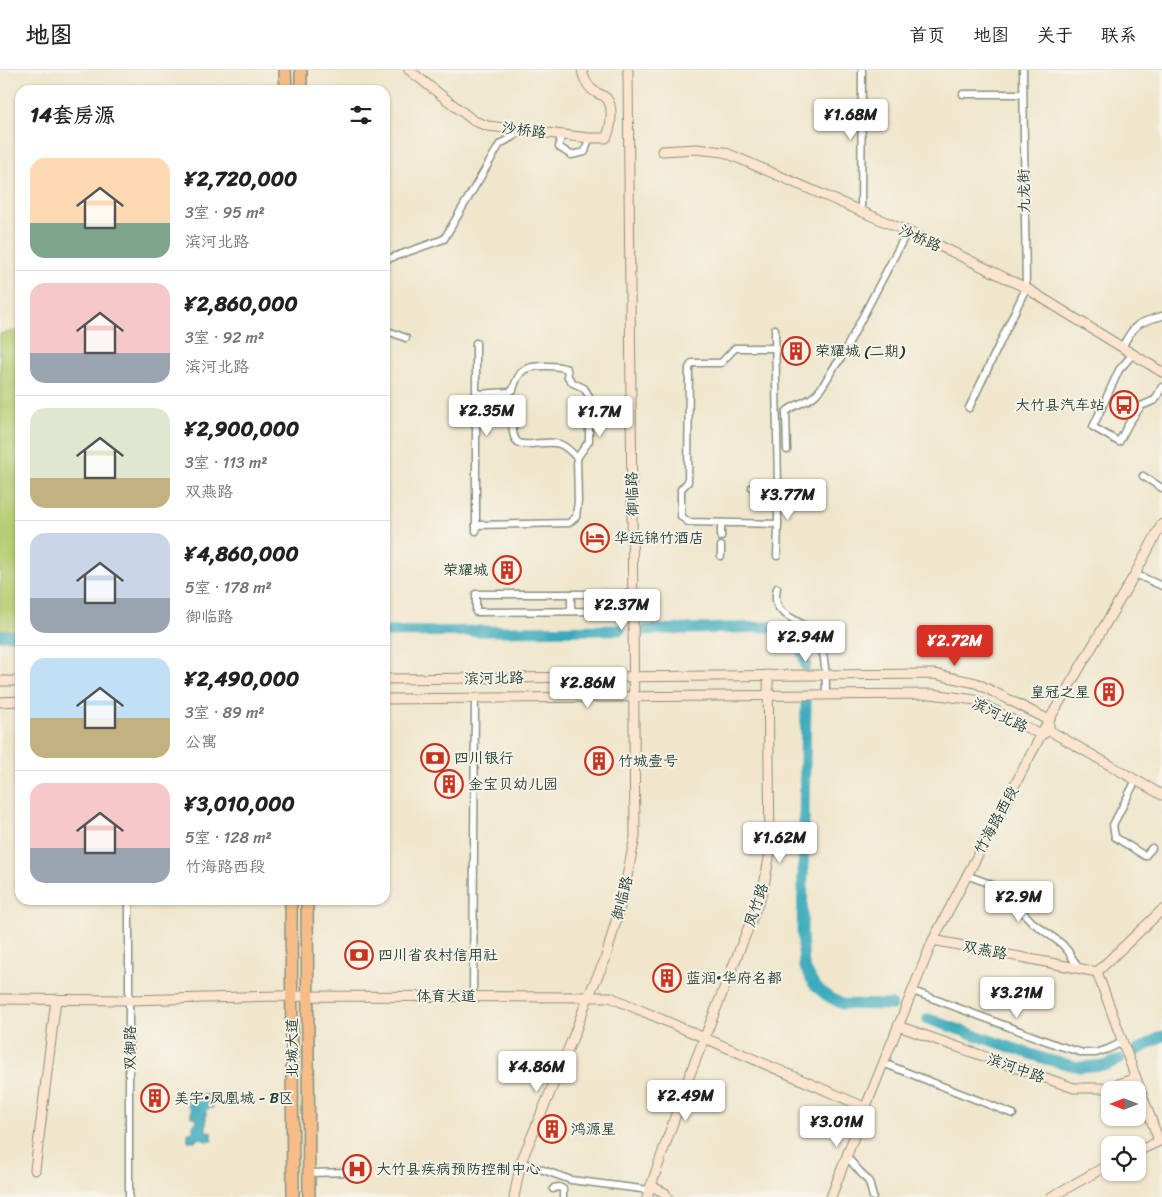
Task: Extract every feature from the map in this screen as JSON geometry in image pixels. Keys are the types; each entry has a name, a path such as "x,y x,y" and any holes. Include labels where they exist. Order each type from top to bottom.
{"highway":[{"path":"285,70 286,85"},
{"path":"301,70 301,85"},
{"name":"北城大道","path":"291,905 293,1197"},
{"name":"北城大道","path":"307,905 309,1197"}],"street":[{"name":"沙桥路","path":"409,70 474,120 488,126 589,138 606,138 610,132 610,104 604,96 590,88 585,81 582,70"},
{"name":"御临路","path":"514,1197 521,1162 605,960 623,896 635,838 628,70"},
{"path":"861,212 862,70"},
{"name":"九龙街","path":"1023,70 1026,288"},
{"path":"963,94 1023,94"},
{"path":"390,258 444,239 500,144 524,130"},
{"path":"561,135 559,147 571,156 585,152 589,138"},
{"name":"沙桥路","path":"662,151 696,149 724,152 861,212 1026,288 1162,372"},
{"path":"787,450 786,412 796,404 811,398 821,389 833,366 840,360 906,232"},
{"path":"969,408 1026,288"},
{"path":"1122,347 1134,327 1144,321 1162,316"},
{"path":"774,329 778,487 777,556"},
{"path":"390,332 406,338"},
{"path":"476,343 476,394 476,410 476,528 569,523 576,517 578,501 577,458 589,441 589,396 584,388 573,383 568,377 567,369 561,366 527,367 515,381 513,390 509,392 476,394"},
{"path":"774,348 735,348 721,363 692,363 688,368 688,482 681,489 681,516 688,522 778,524"},
{"path":"1133,354 1119,370 1093,427 1118,442 1141,406 1155,400 1162,387"},
{"path":"476,410 507,411 512,416 514,436 518,442 525,444 558,442 569,449 577,458"},
{"path":"1143,476 1162,488"},
{"path":"752,487 778,487"},
{"path":"721,523 721,537"},
{"name":"竹海路西段","path":"1138,575 1162,524"},
{"name":"竹海路西段","path":"831,1197 935,940 967,876 1046,728 1162,535"},
{"path":"721,546 721,556"},
{"path":"1138,575 1162,586"},
{"path":"777,588 776,603 778,608 783,614 806,626 817,638 824,675 824,695"},
{"path":"633,594 476,594 476,612 633,612"},
{"path":"571,594 571,611"},
{"name":"滨河北路","path":"390,679 934,674 976,683 1046,728"},
{"name":"凤竹路","path":"649,1191 704,1038 763,891 770,852 768,675"},
{"path":"0,681 15,680"},
{"name":"滨河北路","path":"390,699 932,694 975,700 1046,728"},
{"path":"473,996 474,698"},
{"path":"0,702 15,702"},
{"path":"1046,728 1162,795"},
{"path":"1136,780 1112,830 1115,837 1145,856 1152,848"},
{"path":"967,876 988,882 1004,892 1032,922 1062,944 1079,968"},
{"name":"双御路","path":"129,905 129,1197"},
{"path":"1146,1147 1160,1141 1097,972 1162,910"},
{"name":"双燕路","path":"935,940 1097,972"},
{"path":"914,992 1057,1045 1084,1053 1096,1053 1123,1042"},
{"name":"体育大道","path":"0,999 130,1000 292,996 610,997 867,1109"},
{"path":"35,1170 56,1000"},
{"name":"滨河中路","path":"900,1026 1074,1088 1106,1088 1136,1078"},
{"path":"885,1064 1013,1114"},
{"path":"848,1158 869,1182 873,1197"},
{"name":"竹海路西段","path":"836,1197 848,1158"},
{"path":"521,1162 571,1180 665,1193 667,1197"},
{"path":"1051,1197 1101,1169"},
{"path":"308,1173 349,1172"},
{"path":"563,1197 563,1189 571,1180"},
{"path":"553,1190 556,1187 563,1189"}],"green space":[{"path":"15,331 15,630 0,630 0,334"}],"water":[{"path":"213,1094 213,1108 206,1109 206,1131 212,1132 212,1141 205,1141 200,1138 195,1141 188,1141 188,1132 193,1132 193,1125 197,1121 196,1117 191,1117 191,1108 188,1107 188,1095"}],"waterway":[{"path":"645,630 771,627 780,629 796,639 806,666"},
{"path":"390,632 620,630"},
{"path":"0,635 15,635"},
{"path":"806,704 802,934 804,966 814,985 827,996 842,1004 892,1005"},
{"path":"928,1019 1045,1059 1079,1067 1107,1065 1120,1059"},
{"path":"1134,1052 1162,1036"}],"place":[{"name":"荣耀城 (二期)","path":"796,351"},
{"name":"大竹县汽车站","path":"1124,405"},
{"name":"华远锦竹酒店","path":"595,538"},
{"name":"荣耀城","path":"507,570"},
{"name":"皇冠之星","path":"1109,692"},
{"name":"四川银行","path":"435,758"},
{"name":"竹城壹号","path":"599,761"},
{"name":"金宝贝幼儿园","path":"449,784"},
{"name":"四川省农村信用社","path":"359,955"},
{"name":"蓝润•华府名都","path":"667,978"},
{"name":"美宇•凤凰城 - B区","path":"155,1098"},
{"name":"鸿源星","path":"552,1129"},
{"name":"大竹县疾病预防控制中心","path":"357,1169"}]}
